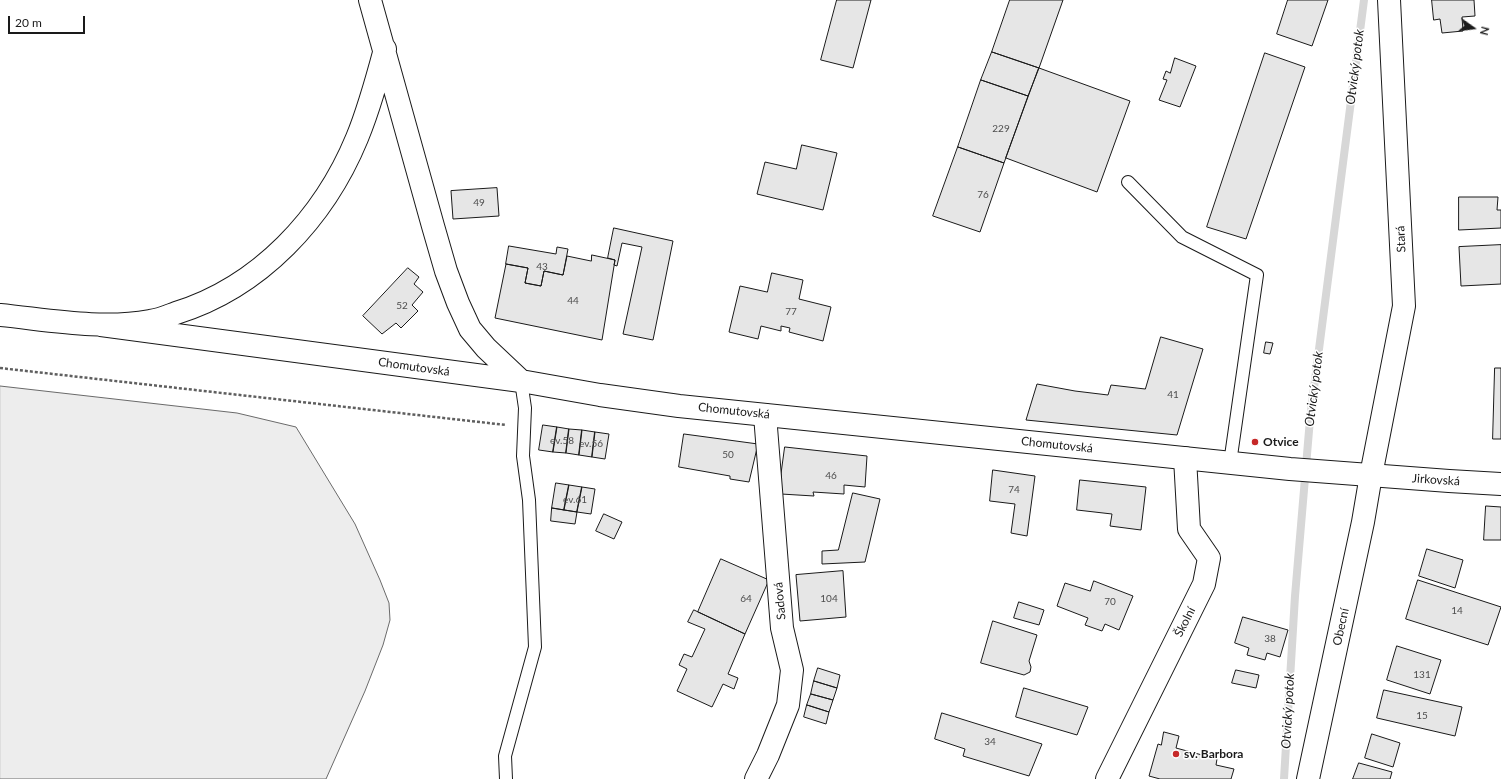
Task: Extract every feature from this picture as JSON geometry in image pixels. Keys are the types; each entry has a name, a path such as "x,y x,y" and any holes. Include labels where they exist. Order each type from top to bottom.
{"main road":[{"path":"370,0 385,49 446,271 458,303 470,329 486,348 521,381"},
{"name":"Stará","path":"1371,475 1404,306 1389,0"},
{"path":"0,315 100,326 151,321 189,309 224,294 254,274 284,248 313,216 338,178 357,139 371,101 385,49"},
{"name":"Chomutovská","path":"100,326 521,381 607,396 765,415 1290,469 1371,475"},
{"name":"Sadová","path":"756,779 768,755 788,705 792,670 782,628 765,415"},
{"name":"Školní","path":"1107,779 1204,584 1209,558 1189,529 1185,458"},
{"name":"Jirkovská","path":"1371,475 1501,484"},
{"name":"Obecní","path":"1308,779 1362,530 1371,475"}],"lane":[{"path":"1128,182 1182,237 1257,275 1230,463"},
{"path":"506,779 504,756 535,647 529,500 523,456 525,408 521,381"}],"path":[{"path":"0,368 524,428"}],"shaded area":[{"path":"0,386 237,413 296,427 355,524 389,603 390,620 383,645 365,691 326,779 0,779"}],"building":[{"path":"837,0 871,0 853,68 821,60"},
{"path":"1010,0 1063,0 1039,68 992,52"},
{"path":"1288,0 1328,0 1312,46 1277,34"},
{"path":"1432,0 1474,0 1475,16 1462,17 1463,31 1442,33 1440,19 1434,20"},
{"path":"992,52 1039,68 1028,96 981,80"},
{"path":"1265,53 1305,67 1246,239 1207,227"},
{"path":"1175,58 1196,66 1180,107 1159,100 1167,80 1163,79 1166,71 1170,73"},
{"path":"1039,68 1130,101 1097,192 1006,158"},
{"path":"981,80 1028,96 1004,163 958,147"},
{"path":"802,145 837,153 823,210 757,194 765,162 796,169"},
{"path":"958,147 1004,163 980,232 933,216"},
{"path":"497,188 499,216 453,219 451,191"},
{"path":"1459,197 1498,197 1497,210 1501,210 1501,228 1459,230"},
{"path":"614,228 673,241 653,340 623,334 642,247 622,243 617,266 614,265 615,260 608,258"},
{"path":"1501,245 1501,284 1461,286 1459,247"},
{"path":"509,246 556,254 557,247 568,249 563,275 544,271 541,286 525,283 528,268 506,264"},
{"path":"592,255 615,260 602,340 495,318 506,264 528,268 525,283 541,286 544,271 563,275 567,256 591,261"},
{"path":"408,268 419,277 414,284 423,292 412,305 418,311 401,328 396,323 382,334 363,316"},
{"path":"772,273 803,280 799,299 831,307 823,341 789,332 790,328 781,326 781,331 761,326 758,339 729,332 740,286 767,292"},
{"path":"1161,337 1203,349 1177,435 1026,420 1037,384 1108,395 1111,385 1145,389"},
{"path":"1266,342 1273,343 1270,354 1264,353"},
{"path":"1495,368 1501,368 1501,439 1493,439"},
{"path":"543,425 557,427 553,452 539,450"},
{"path":"557,427 569,429 566,453 553,452"},
{"path":"569,429 582,430 579,455 566,453"},
{"path":"582,430 595,432 592,457 579,455"},
{"path":"595,432 609,434 605,459 592,457"},
{"path":"684,434 758,444 749,482 730,479 730,476 679,467"},
{"path":"785,447 867,456 865,487 844,485 844,494 813,492 814,496 781,494 781,474"},
{"path":"993,470 1035,476 1027,536 1011,533 1015,504 990,501"},
{"path":"1080,480 1146,487 1141,530 1110,526 1112,514 1077,510"},
{"path":"556,483 569,485 564,510 552,508"},
{"path":"569,485 582,487 577,512 564,510"},
{"path":"582,487 595,489 591,514 577,512"},
{"path":"853,493 880,499 865,562 822,564 822,551 838,550"},
{"path":"1486,506 1501,507 1501,540 1484,540"},
{"path":"552,508 577,512 575,524 551,521"},
{"path":"604,514 622,522 614,539 596,531"},
{"path":"1427,549 1463,560 1455,588 1419,576"},
{"path":"721,559 769,580 745,634 698,612"},
{"path":"843,571 846,617 800,621 796,575"},
{"path":"1418,580 1501,607 1488,645 1406,619"},
{"path":"1094,581 1133,596 1119,630 1105,624 1102,631 1085,625 1088,618 1057,606 1065,583 1090,591"},
{"path":"1019,602 1044,610 1039,625 1014,618"},
{"path":"694,610 745,634 728,674 738,678 734,689 723,684 712,707 677,691 687,669 679,665 684,654 692,657 705,629 688,622"},
{"path":"1243,617 1288,630 1280,657 1267,653 1265,660 1247,655 1249,648 1235,643"},
{"path":"993,621 1037,635 1029,661 1031,667 1030,672 1024,675 981,663"},
{"path":"1397,646 1441,660 1430,694 1387,680"},
{"path":"818,668 840,675 837,688 814,681"},
{"path":"1236,670 1259,675 1256,688 1232,683"},
{"path":"814,681 837,688 833,700 811,694"},
{"path":"1024,688 1088,707 1077,735 1016,717"},
{"path":"1384,690 1462,707 1455,736 1377,718"},
{"path":"811,694 833,700 829,712 807,705"},
{"path":"807,705 829,712 826,724 804,717"},
{"path":"942,713 1042,744 1029,776 963,756 965,749 935,739"},
{"name":"sv. Barbora","path":"1164,732 1179,736 1176,748 1217,759 1216,765 1234,769 1231,779 1160,779 1149,776 1158,744 1161,745"},
{"path":"1372,734 1400,743 1393,767 1365,758"},
{"path":"1359,763 1392,772 1390,779 1353,779"}],"waterway":[{"name":"Otvický potok","path":"1284,779 1295,596 1310,419 1364,0"}],"place":[{"name":"Otvice","path":"1255,442"},
{"name":"sv. Barbora","path":"1176,754"}]}
